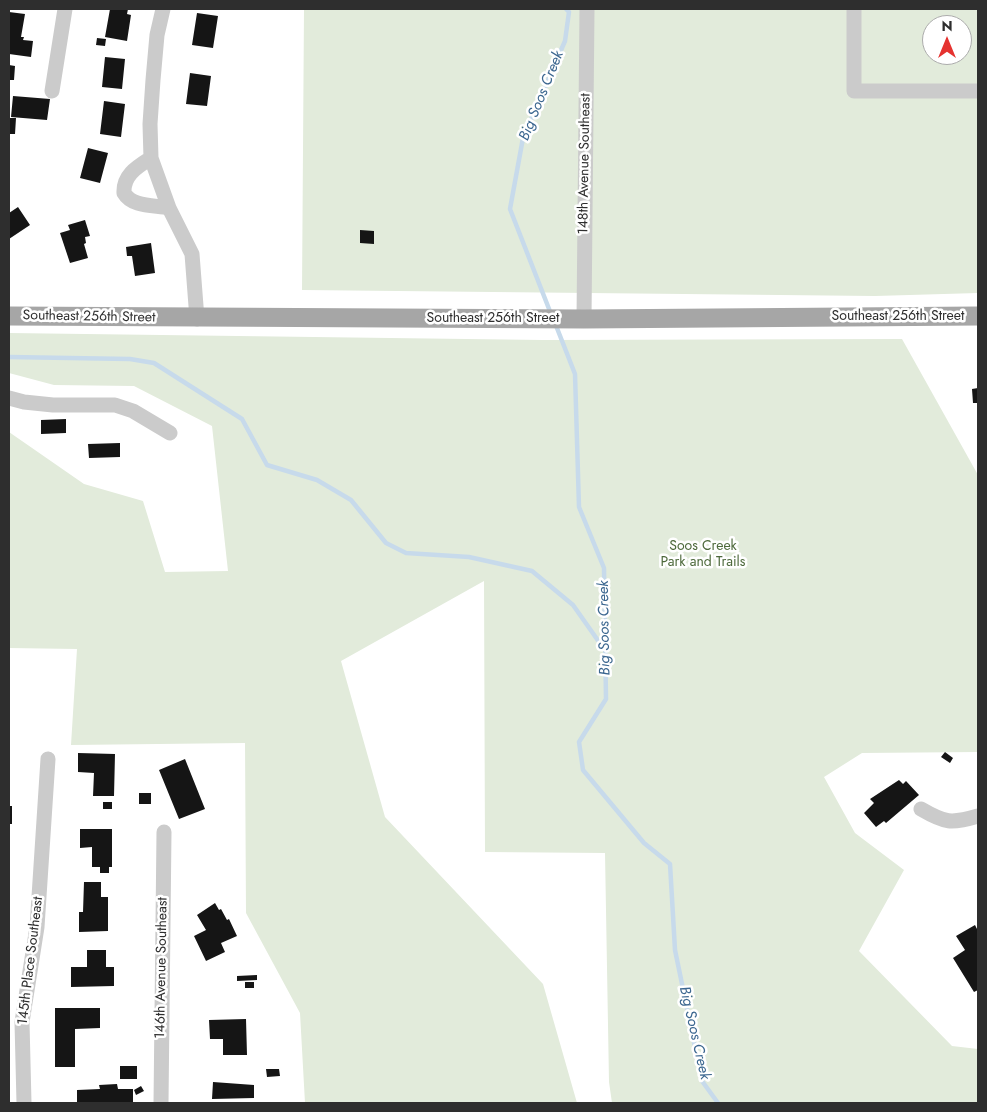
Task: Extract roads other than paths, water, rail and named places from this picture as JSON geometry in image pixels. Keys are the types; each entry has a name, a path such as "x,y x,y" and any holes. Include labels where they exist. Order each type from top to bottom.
{"main road":[{"name":"Southeast 256th Street","path":"9,316 197,319 575,319 978,316"}],"street":[{"path":"52,91 65,9"},
{"path":"163,9 157,35 153,80 150,124 151,158 169,208 192,254 197,319"},
{"name":"148th Avenue Southeast","path":"575,319 587,9"},
{"path":"854,9 854,91 978,91"},
{"path":"151,158 134,168 126,179 124,193 127,199 135,203 169,208"},
{"path":"9,398 24,402 53,405 116,405 133,411 170,433"},
{"name":"145th Place Southeast","path":"24,1103 22,1022 38,927 48,759"},
{"path":"921,809 942,821 964,820 978,816"},
{"name":"146th Avenue Southeast","path":"160,1103 164,832"}],"waterway":[{"name":"Big Soos Creek","path":"551,314 510,209 523,138 565,41 569,12 566,9"},
{"name":"Big Soos Creek","path":"555,323 575,374 579,507 604,568 606,699 579,742 583,770 644,843 670,864 675,950 702,1081 718,1103"},
{"path":"9,357 130,359 154,363 242,419 267,465 317,480 351,500 386,543 406,553 469,557 532,571 573,605 604,649"}],"park label":[{"name":"Soos Creek Park and Trails","path":"703,556"}]}
